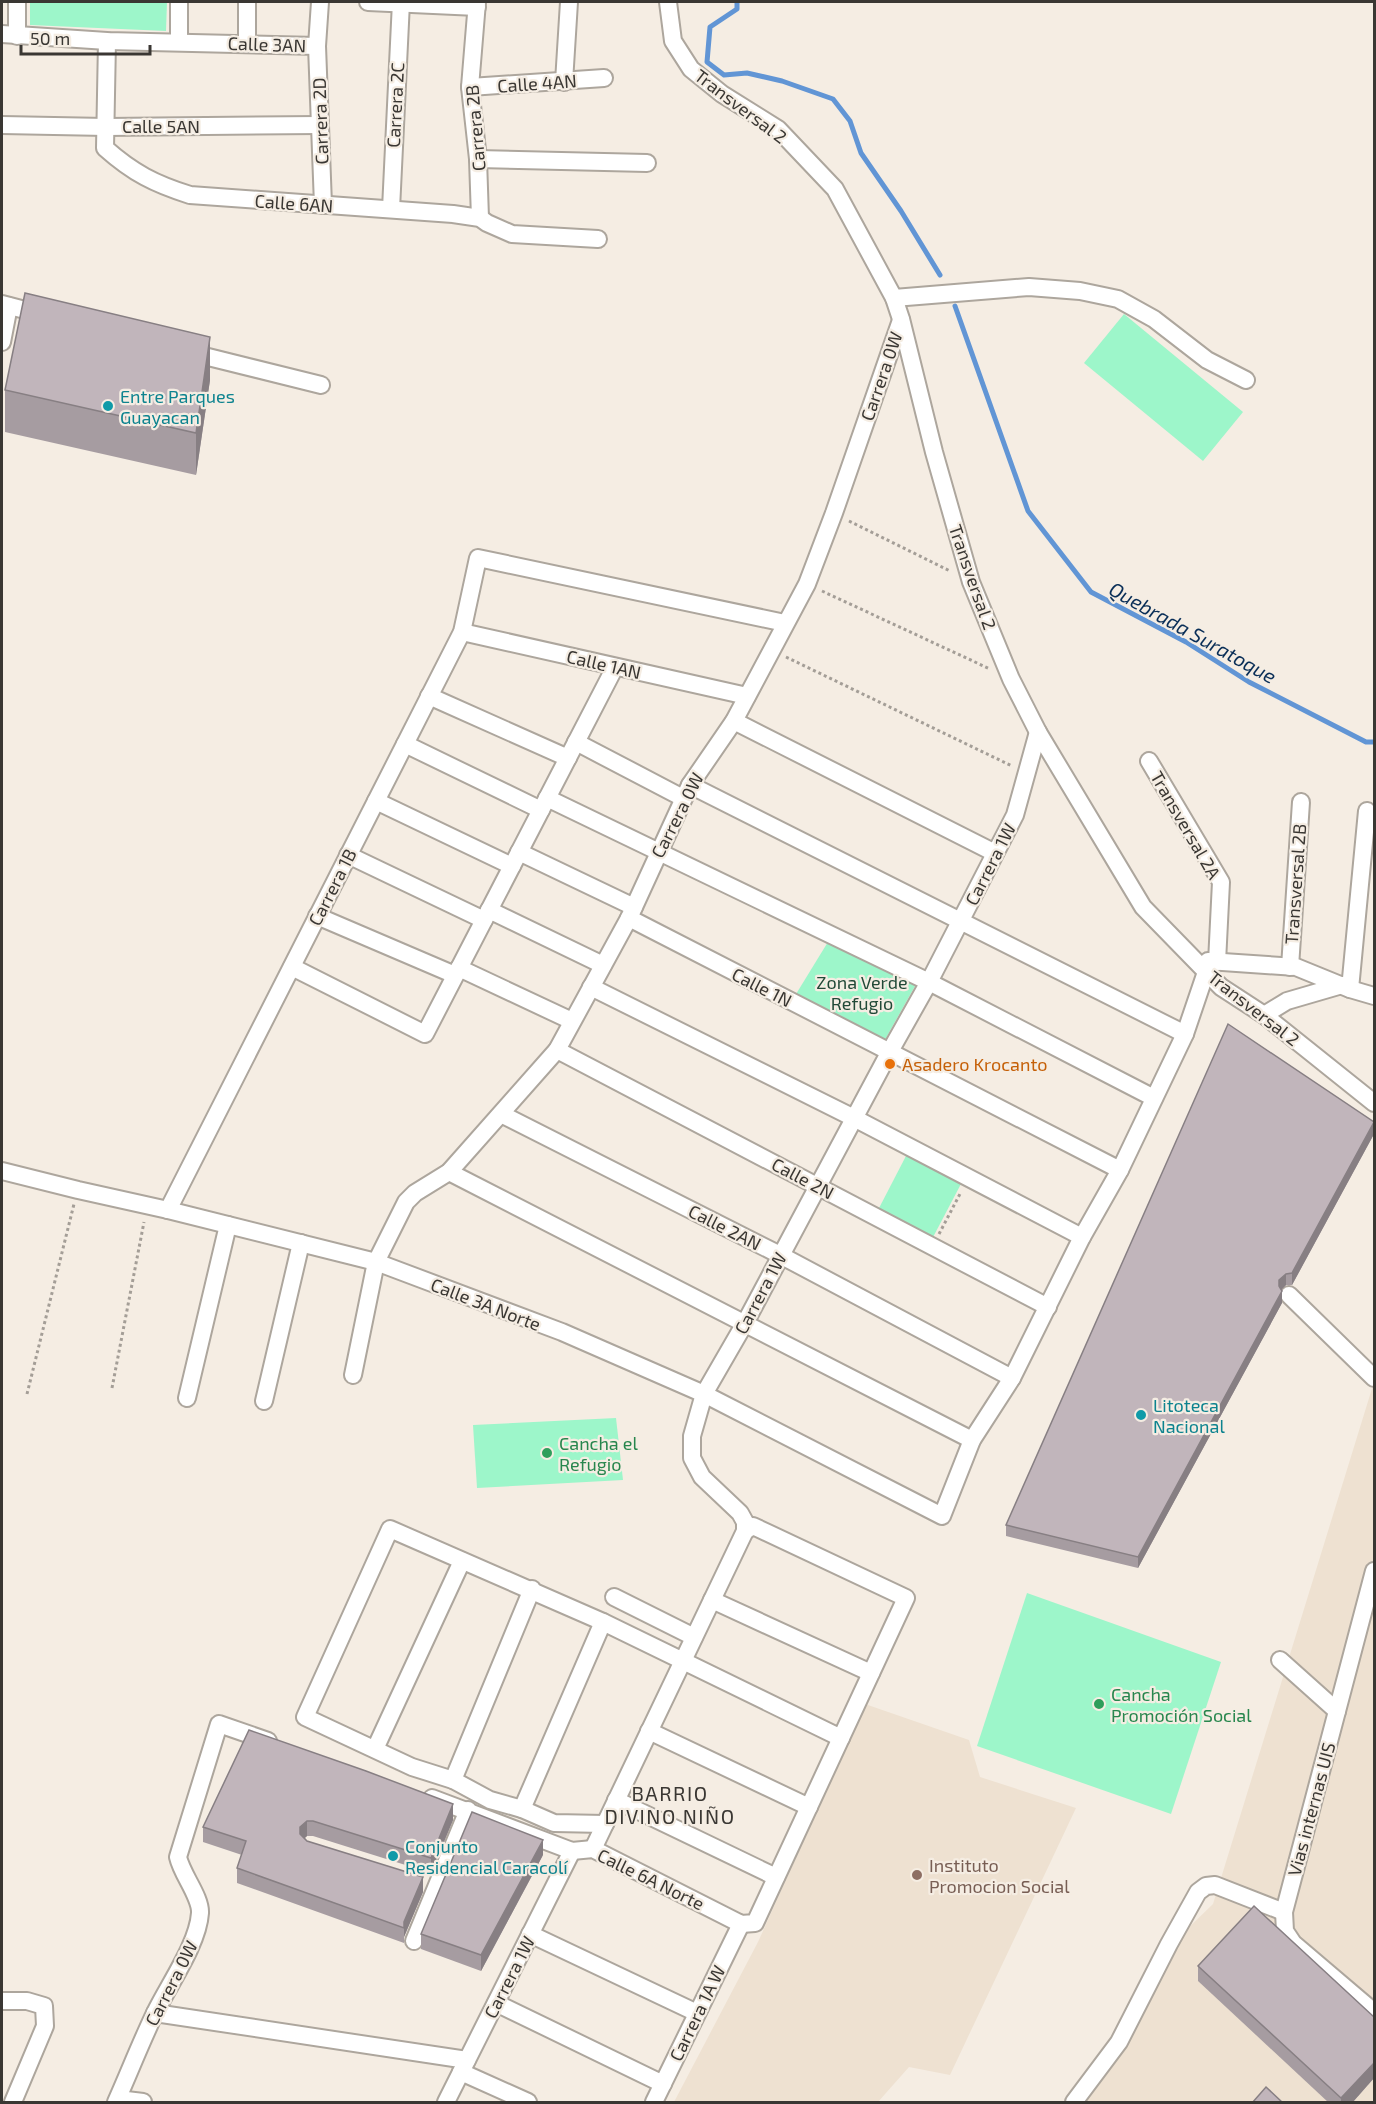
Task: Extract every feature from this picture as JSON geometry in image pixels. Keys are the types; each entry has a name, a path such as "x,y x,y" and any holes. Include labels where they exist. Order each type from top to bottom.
{"street":[{"path":"9,35 17,2"},
{"path":"179,2 179,42"},
{"path":"247,2 247,44"},
{"name":"Carrera 2D","path":"320,2 317,46 323,206"},
{"path":"368,2 477,4"},
{"name":"Carrera 2C","path":"391,209 401,2"},
{"path":"564,82 569,2"},
{"name":"Transversal 2","path":"668,2 673,41 682,57 699,76 722,94 778,129 835,189 894,298 971,582 1011,679 1038,732 1143,907 1206,965 1221,987 1264,1015 1374,1103"},
{"name":"Carrera 2B","path":"477,4 470,87 478,159 480,218"},
{"name":"Calle 3AN","path":"9,35 107,41 317,46"},
{"name":"Calle 6AN","path":"107,41 105,148 121,163 157,185 190,195 391,209 480,218 512,234 598,239"},
{"name":"Calle 4AN","path":"470,87 604,78"},
{"name":"Calle 5AN","path":"2,124 106,127 320,125"},
{"path":"478,159 647,163"},
{"path":"894,298 1029,287 1080,291 1118,298 1154,319 1207,360 1246,380"},
{"path":"2,342 5,305 55,318"},
{"name":"Carrera 0W","path":"352,1375 376,1262 406,1202 415,1193 449,1172 557,1050 631,912 687,791 734,722 807,584 901,319"},
{"path":"169,347 321,385"},
{"name":"Carrera 1B","path":"168,1210 462,632 478,558 785,623"},
{"name":"Calle 1AN","path":"462,632 747,696"},
{"path":"292,967 425,1034 615,667"},
{"path":"429,696 568,758"},
{"path":"734,722 995,853"},
{"name":"Carrera 1W","path":"745,1531 746,1522 740,1513 702,1477 692,1458 692,1436 704,1394 745,1323 929,982 1015,815 1038,732"},
{"path":"576,742 687,791 960,921 1185,1034"},
{"path":"405,744 658,851 929,982 1154,1098"},
{"name":"Transversal 2A","path":"942,1516 972,1440 1012,1378 1082,1237 1120,1170 1185,1034 1206,965 1221,882 1149,761"},
{"name":"Calle 1N","path":"376,801 515,859 631,912 889,1053 1120,1170"},
{"name":"Transversal 2B","path":"1290,967 1301,802"},
{"path":"1346,987 1367,811"},
{"path":"348,855 603,965"},
{"path":"317,916 457,971 573,1021"},
{"path":"1206,965 1290,967 1374,996"},
{"path":"591,987 854,1118 1082,1237"},
{"path":"1264,1015 1287,1001 1346,987"},
{"name":"Calle 2N","path":"557,1050 1048,1307"},
{"name":"Calle 2AN","path":"501,1114 780,1255 1012,1378"},
{"name":"Calle 3A Norte","path":"2,1171 376,1262 562,1332 704,1394 942,1516"},
{"path":"449,1172 972,1440"},
{"path":"187,1398 228,1225"},
{"path":"264,1401 302,1243"},
{"path":"1289,1295 1374,1378"},
{"path":"593,1849 745,1531 753,1526 906,1598 755,1923 741,1924"},
{"path":"605,1824 554,1823 522,1809 490,1800 453,1780 412,1767 305,1717 390,1529 603,1622 841,1738"},
{"path":"375,1749 462,1561"},
{"name":"Vias internas UIS","path":"1374,1570 1284,1912 1286,1930 1293,1943 1374,2012"},
{"path":"453,1780 531,1589"},
{"path":"614,1597 694,1637"},
{"path":"712,1600 872,1673"},
{"path":"522,1809 603,1622"},
{"path":"1280,1660 1337,1711"},
{"name":"Carrera 0W","path":"117,2101 155,2013 196,1935 201,1911 199,1901 181,1870 178,1857 219,1724 284,1746"},
{"path":"649,1731 809,1807"},
{"name":"Calle 6A Norte","path":"414,1791 572,1851 593,1849 741,1924"},
{"path":"616,1800 776,1877"},
{"path":"414,1941 432,1885 468,1810"},
{"name":"Carrera 1W","path":"446,2103 572,1851"},
{"path":"1074,2103 1119,2042 1168,1944 1198,1892 1206,1886 1215,1885 1284,1912"},
{"name":"Carrera 1A W","path":"654,2103 741,1924"},
{"path":"530,1934 697,2013"},
{"path":"2,2001 27,2001 44,2006 45,2026 13,2103"},
{"path":"496,2003 663,2084"},
{"path":"155,2013 464,2066 528,2103"},
{"path":"117,2101 143,2103"}],"path":[{"path":"834,513 971,582"},
{"path":"807,584 1011,679"},
{"path":"771,650 1027,773"},
{"path":"932,1246 969,1178"},
{"path":"27,1394 78,1191"},
{"path":"112,1388 147,1206"}],"shaded area":[{"path":"1374,1382 1374,2102 1080,2102 1179,1937 1213,1904"},
{"name":"Instituto Promocion Social","path":"865,1704 969,1740 980,1777 1076,1808 950,2075 909,2067 878,2102 674,2102 758,1942"}],"green space":[{"path":"30,2 167,2 166,31 30,25"},
{"path":"1124,314 1243,412 1203,461 1084,363"},
{"name":"Zona Verde Refugio","path":"831,937 919,979 882,1045 793,999"},
{"path":"907,1154 962,1182 931,1241 877,1212"},
{"name":"Cancha el Refugio","path":"616,1418 623,1480 477,1488 473,1425"},
{"name":"Cancha Promoción Social","path":"1027,1593 1221,1662 1171,1814 977,1746"}],"building":[{"path":"25,293 210,337 196,433 5,390"},
{"name":"Litoteca Nacional","path":"1228,1024 1374,1122 1292,1273 1286,1274 1279,1280 1282,1291 1138,1557 1006,1525"},
{"path":"249,1730 453,1804 431,1858 313,1821 307,1821 300,1827 300,1834 307,1841 423,1877 404,1922 404,1928 237,1868 246,1841 203,1827"},
{"path":"472,1812 543,1840 481,1955 421,1934"},
{"path":"1254,1906 1374,2017 1374,2063 1341,2098 1198,1966"},
{"path":"1266,2087 1283,2103 1252,2103"}],"waterway":[{"name":"Quebrada Suratoque","path":"737,2 737,9 710,27 707,62 724,75 747,73 782,81 833,99 850,121 861,153 901,211 940,275"},
{"name":"Quebrada Suratoque","path":"955,306 1028,511 1091,592 1186,642 1249,682 1366,742 1374,742"}],"place":[{"name":"Entre Parques Guayacan","path":"108,406"},
{"name":"Asadero Krocanto","path":"890,1064"},
{"name":"Litoteca Nacional","path":"1141,1415"},
{"name":"Cancha el Refugio","path":"547,1453"},
{"name":"Cancha Promoción Social","path":"1099,1704"},
{"name":"Conjunto Residencial Caracolí","path":"393,1856"},
{"name":"Instituto Promocion Social","path":"917,1875"}],"district":[{"name":"BARRIO DIVINO NIÑO","path":"670,1804"}]}
